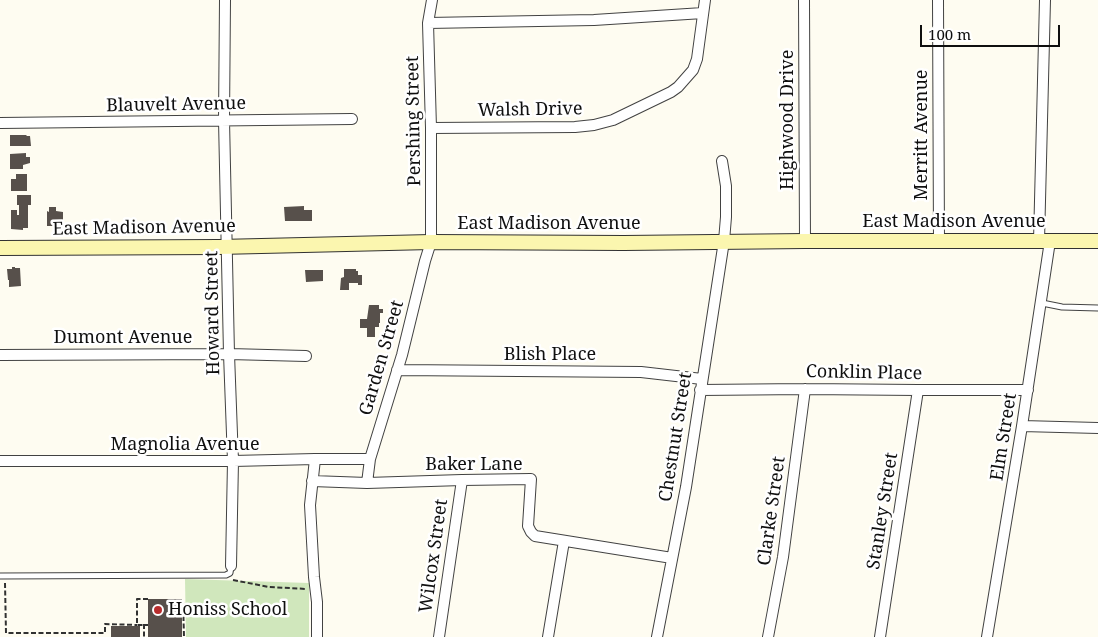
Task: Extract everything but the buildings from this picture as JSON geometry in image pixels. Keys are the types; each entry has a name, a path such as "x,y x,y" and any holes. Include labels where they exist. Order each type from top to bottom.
{"main road":[{"name":"East Madison Avenue","path":"0,248 431,242 1098,241"}],"street":[{"name":"Howard Street","path":"225,0 224,120 233,462 228,570"},
{"name":"Pershing Street","path":"431,242 431,128 428,23 432,0"},
{"name":"Walsh Drive","path":"431,128 574,127 594,125 613,120 671,92 693,70 697,59 705,0"},
{"name":"Highwood Drive","path":"804,0 805,241"},
{"name":"Merritt Avenue","path":"938,0 939,240"},
{"name":"Elm Street","path":"986,637 1042,303 1045,241 1045,0"},
{"path":"428,23 594,20 703,13"},
{"name":"Blauvelt Avenue","path":"0,123 352,119"},
{"name":"Chestnut Street","path":"657,637 686,487 724,241 726,186 722,161"},
{"name":"Garden Street","path":"367,483 370,459 402,355 431,242"},
{"name":"Dumont Avenue","path":"0,355 229,354 306,356"},
{"name":"Blish Place","path":"397,370 641,372 701,384"},
{"name":"Conklin Place","path":"701,384 805,388 1028,390"},
{"name":"Clarke Street","path":"768,637 783,557 805,388"},
{"name":"Stanley Street","path":"880,637 918,390"},
{"path":"1022,426 1098,428"},
{"path":"315,459 310,504 318,602 317,637"},
{"name":"Magnolia Avenue","path":"0,461 233,462 370,459"},
{"name":"Baker Lane","path":"312,481 367,483 531,479 528,526 535,536 672,558"},
{"name":"Wilcox Street","path":"439,637 462,480"},
{"path":"548,637 564,541"}],"lane":[{"path":"1042,303 1062,307 1098,308"},
{"path":"0,576 228,570"}],"path":[{"path":"228,570 227,579 269,587 316,589"},
{"path":"5,580 6,637"},
{"path":"137,625 137,599 148,599"},
{"path":"183,601 184,637"},
{"path":"6,633 105,633 105,624 148,624"},
{"path":"144,624 144,637"}],"green space":[{"path":"185,579 309,583 309,637 186,637"}],"place":[{"name":"Honiss School","path":"158,610"}]}
